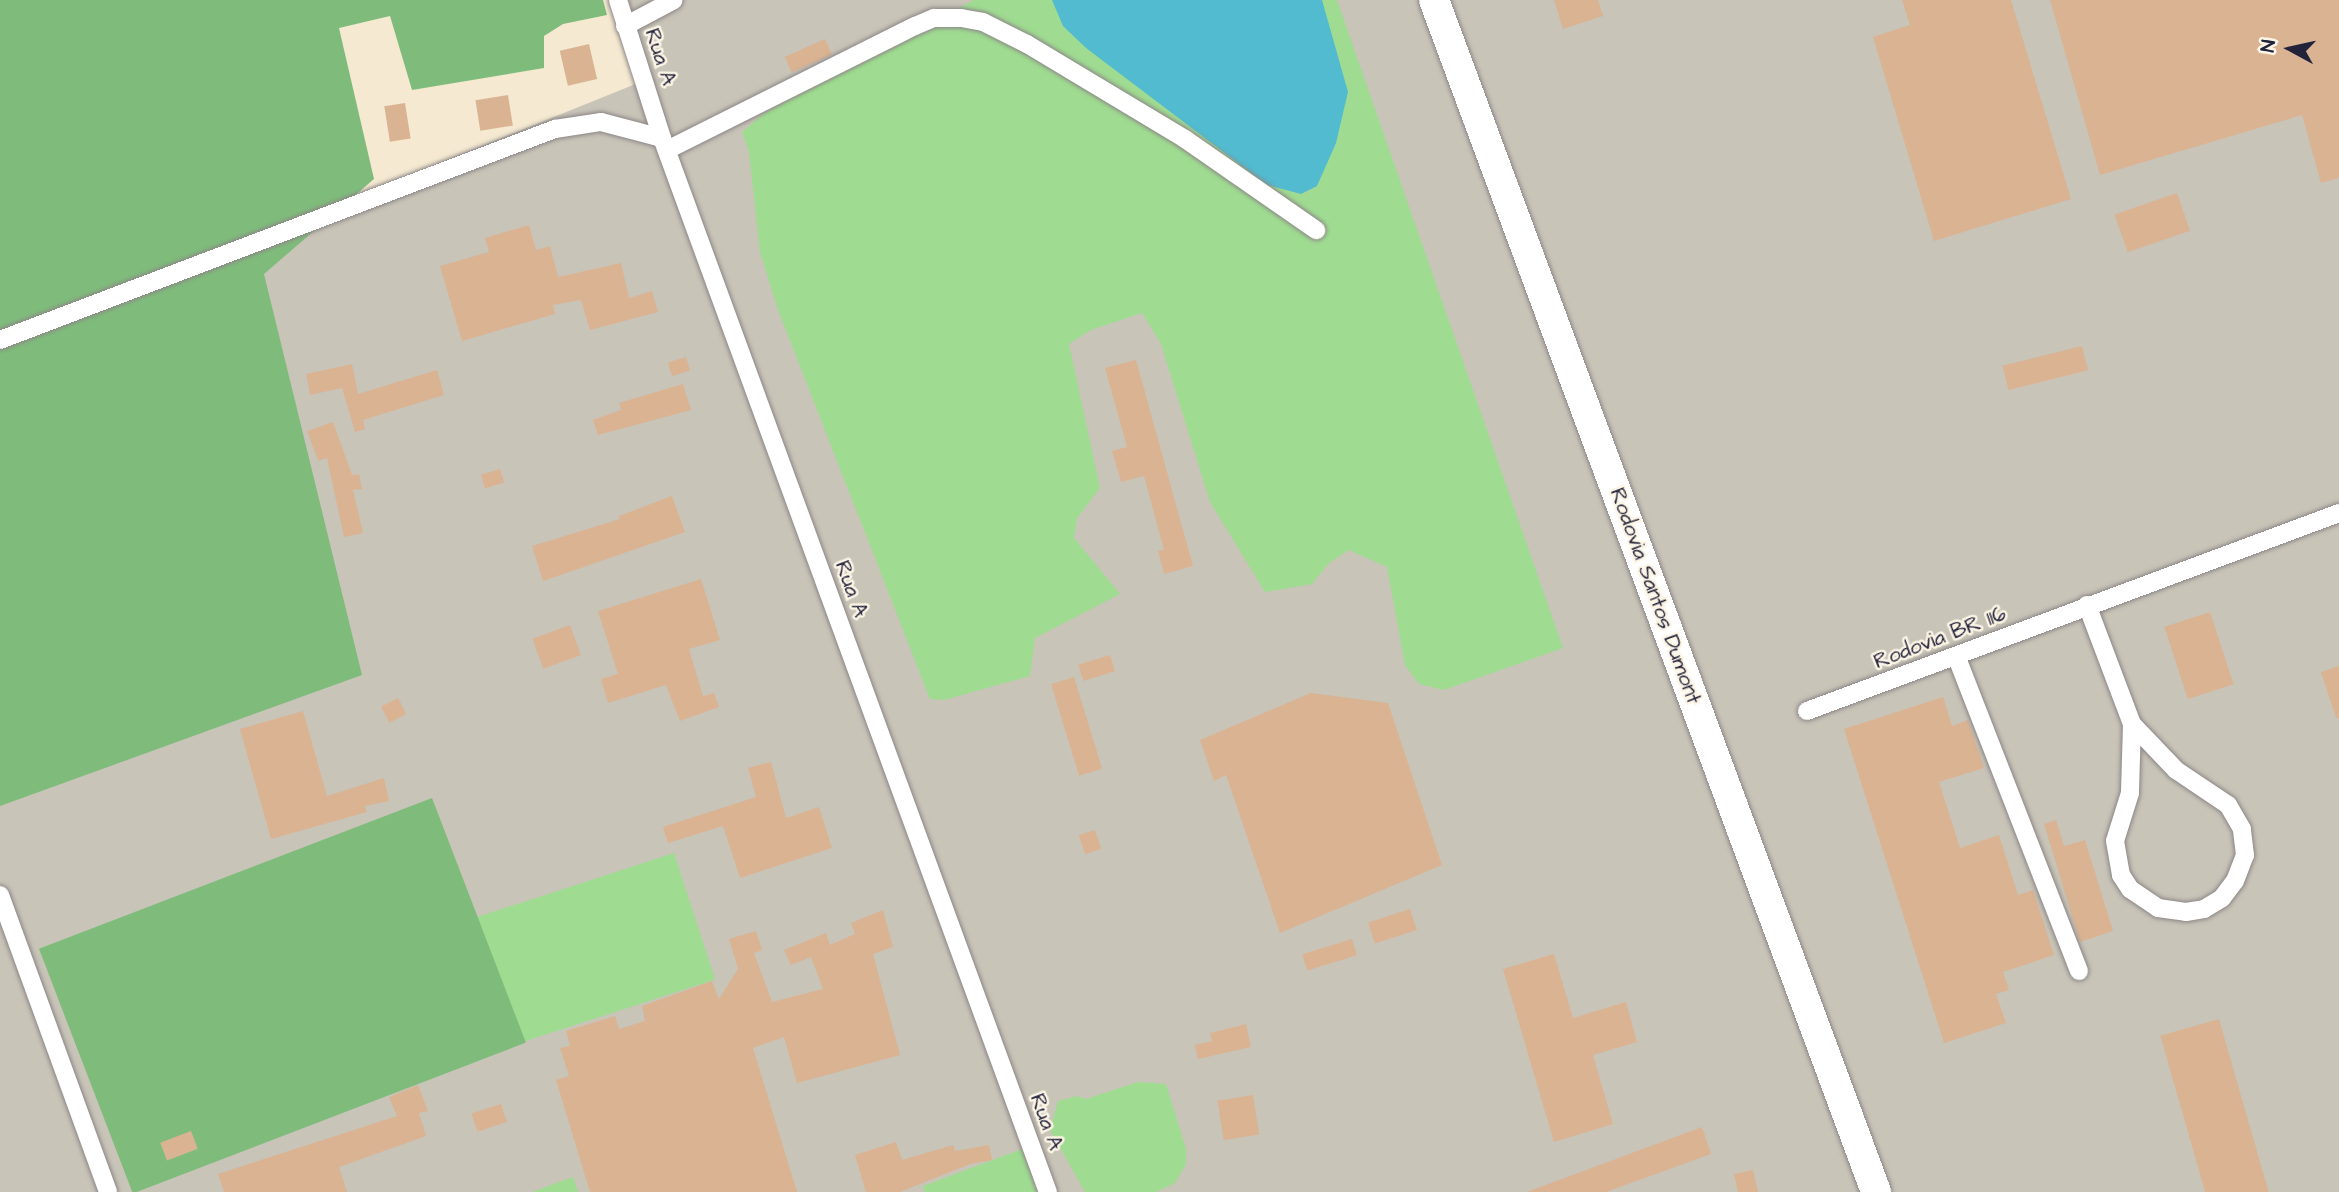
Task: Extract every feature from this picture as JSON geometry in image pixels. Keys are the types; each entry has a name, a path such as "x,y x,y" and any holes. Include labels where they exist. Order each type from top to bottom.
{"highway":[{"name":"Rodovia Santos Dumont","path":"1434,0 1876,1192"}],"street":[{"name":"Rua A","path":"618,0 665,144 1048,1192"},
{"path":"625,26 674,0"},
{"path":"0,340 555,130 601,122 665,144 934,19 961,18 983,22 1050,57 1185,139 1316,230"},
{"name":"Rodovia BR 116","path":"1807,711 1957,658 2088,605 2339,513"},
{"path":"2088,605 2132,724 2130,793 2115,841 2121,874 2147,902 2166,910 2196,911 2222,898 2235,881 2245,855 2242,829 2223,801 2183,775 2132,724"},
{"path":"1957,658 2079,971"},
{"path":"0,895 108,1192"}],"shaded area":[{"path":"619,0 2339,0 2339,1192 0,1192 0,340 643,81"}],"green space":[{"path":"0,0 603,0 607,15 563,24 544,36 544,68 412,90 390,16 339,28 374,179 264,274 362,675 0,806"},
{"path":"974,0 1337,0 1563,648 1444,690 1419,684 1405,665 1387,567 1349,550 1329,563 1312,584 1265,592 1210,502 1161,344 1142,313 1091,330 1069,344 1100,488 1077,518 1074,538 1120,594 1035,638 1030,676 944,700 930,699 778,310 760,252 749,152 742,132 763,114 830,75"},
{"path":"432,798 526,1043 132,1192 39,949"},
{"path":"674,853 715,979 514,1045 473,918"},
{"path":"1138,1082 1166,1084 1186,1149 1186,1164 1175,1183 1156,1192 1085,1192 1050,1130 1058,1101 1077,1096 1086,1099"},
{"path":"1022,1149 1037,1192 924,1192 923,1186"},
{"path":"573,1177 578,1192 532,1192"}],"water":[{"path":"1052,0 1322,0 1348,92 1336,143 1317,186 1301,194 1267,185 1086,48 1063,26"}],"building":[{"path":"1554,0 1598,0 1603,16 1563,29"},
{"path":"1902,0 2011,0 2071,199 1934,241 1873,37 1910,25"},
{"path":"2050,0 2339,0 2339,178 2321,183 2302,115 2100,175"},
{"path":"825,39 832,55 792,72 785,57"},
{"path":"589,44 597,79 568,86 560,51"},
{"path":"508,95 513,126 480,131 475,100"},
{"path":"405,103 411,139 390,142 384,106"},
{"path":"2177,193 2190,231 2128,252 2115,214"},
{"path":"529,225 536,250 550,246 558,277 621,263 629,298 652,291 658,312 590,330 581,300 553,305 555,314 462,341 440,266 489,252 485,238"},
{"path":"2082,346 2088,370 2008,390 2002,366"},
{"path":"686,357 690,370 672,376 668,363"},
{"path":"1136,360 1193,566 1164,574 1158,551 1164,550 1144,476 1121,482 1112,451 1127,447 1105,368"},
{"path":"352,364 358,394 437,370 444,395 363,420 365,429 355,432 342,388 310,395 306,374"},
{"path":"683,384 691,410 598,435 593,420 621,410 619,403"},
{"path":"333,422 352,475 359,474 362,489 353,490 363,533 344,537 327,458 318,461 307,431"},
{"path":"500,469 504,482 485,488 481,475"},
{"path":"672,496 685,532 543,581 532,546 620,519 619,516"},
{"path":"701,579 720,640 689,649 703,696 714,693 719,707 680,721 666,685 608,703 601,679 618,674 598,611"},
{"path":"2210,612 2233,684 2188,699 2164,627"},
{"path":"570,625 581,655 543,669 532,639"},
{"path":"1110,655 1115,671 1083,681 1078,665"},
{"path":"2339,666 2339,718 2336,718 2321,672"},
{"path":"1074,677 1102,769 1079,776 1051,684"},
{"path":"1311,693 1388,703 1442,865 1280,933 1226,775 1214,781 1200,740"},
{"path":"1943,697 1952,726 1968,720 1984,768 1939,782 1960,848 1999,835 2018,895 2033,890 2054,955 2003,972 2009,990 1996,994 2006,1023 1944,1043 1844,729"},
{"path":"398,698 406,714 389,723 381,707"},
{"path":"303,711 327,796 384,778 389,801 365,806 367,812 271,839 240,729"},
{"path":"771,762 786,818 819,807 832,848 740,878 723,826 668,843 663,827 756,797 748,768"},
{"path":"2056,820 2064,846 2085,840 2113,931 2080,942 2044,824"},
{"path":"1095,830 1101,849 1085,854 1079,835"},
{"path":"1410,909 1417,930 1375,944 1368,923"},
{"path":"883,910 893,947 873,954 900,1055 797,1083 784,1037 753,1048 797,1192 590,1192 556,1080 569,1076 560,1048 570,1046 566,1031 615,1016 619,1029 645,1021 642,1006 712,981 719,999 738,969 729,939 756,931 762,950 754,953 772,1002 823,989 811,957 791,965 784,950 826,933 830,945 855,934 851,923"},
{"path":"1352,939 1357,955 1307,970 1302,954"},
{"path":"1554,954 1573,1018 1626,1002 1637,1042 1593,1055 1613,1124 1554,1142 1503,969"},
{"path":"2219,1019 2269,1192 2205,1192 2160,1036"},
{"path":"1246,1024 1251,1047 1198,1059 1195,1045 1212,1041 1210,1033"},
{"path":"418,1085 428,1111 419,1113 426,1136 339,1167 347,1192 224,1192 218,1174 397,1116 389,1097"},
{"path":"1253,1095 1259,1135 1224,1140 1217,1101"},
{"path":"501,1104 507,1122 477,1132 472,1114"},
{"path":"1702,1127 1711,1154 1606,1192 1527,1192"},
{"path":"191,1131 198,1149 167,1161 160,1143"},
{"path":"896,1142 902,1160 953,1145 955,1151 989,1145 992,1160 970,1164 900,1192 866,1192 855,1155"},
{"path":"1753,1170 1758,1192 1738,1192 1734,1174"}]}
